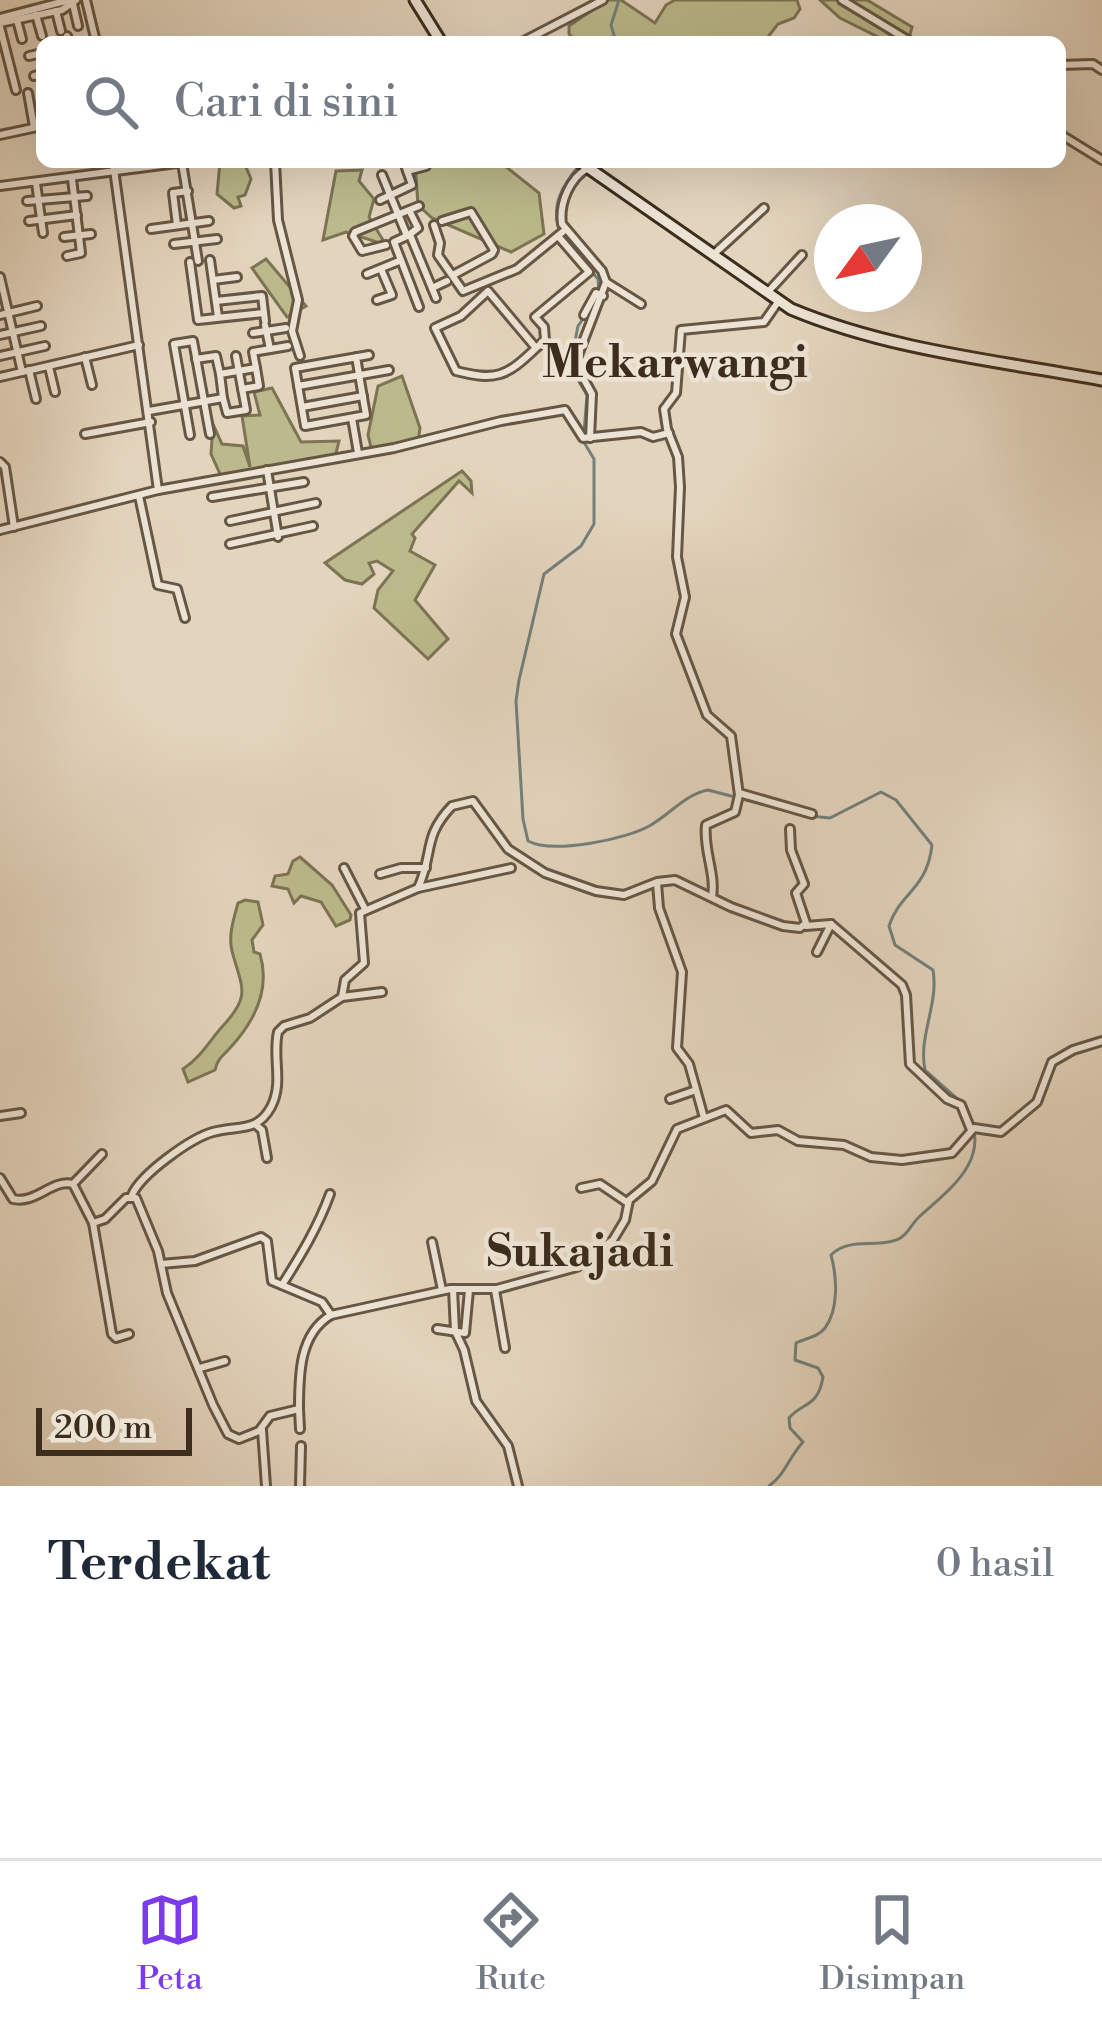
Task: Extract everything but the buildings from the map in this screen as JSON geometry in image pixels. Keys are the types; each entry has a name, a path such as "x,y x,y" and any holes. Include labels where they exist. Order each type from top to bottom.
{"main road":[{"path":"416,0 437,36"},
{"path":"588,168 778,302 824,323 1102,380"}],"street":[{"path":"11,0 22,39"},
{"path":"32,0 42,36"},
{"path":"86,0 95,36"},
{"path":"534,36 603,0"},
{"path":"842,0 900,36"},
{"path":"35,76 15,86 0,23 73,1 78,26"},
{"path":"54,6 66,36"},
{"path":"9,61 36,54"},
{"path":"1066,65 1093,64 1102,70"},
{"path":"28,93 36,119"},
{"path":"0,135 36,126"},
{"path":"1066,138 1102,160"},
{"path":"115,168 158,490"},
{"path":"0,186 143,168"},
{"path":"185,168 195,242 190,262 198,320 243,315 286,328"},
{"path":"275,168 278,220 298,300 292,331 300,356"},
{"path":"380,200 412,185 406,168"},
{"path":"536,348 486,288 461,316 435,328 456,371 486,378 509,372 536,348 545,340 544,327 535,317 589,272 562,233 560,216 571,183 582,168"},
{"path":"382,175 428,266 436,298"},
{"path":"72,179 81,253"},
{"path":"36,183 43,233"},
{"path":"177,225 172,193 188,191"},
{"path":"27,202 87,196"},
{"path":"410,211 418,228 409,236 362,251 355,232 419,206"},
{"path":"715,254 764,208"},
{"path":"433,288 450,278 492,254 494,250 467,210 438,223 438,255 450,278 460,292 517,268 562,233"},
{"path":"29,221 89,217"},
{"path":"151,229 209,221"},
{"path":"562,233 602,271 606,282 641,304"},
{"path":"64,237 92,234"},
{"path":"175,244 217,239"},
{"path":"389,244 418,308"},
{"path":"67,256 95,250"},
{"path":"767,293 802,255"},
{"path":"190,262 225,258"},
{"path":"211,260 218,317"},
{"path":"368,274 399,261"},
{"path":"377,300 392,295 381,269"},
{"path":"0,277 4,314 36,399"},
{"path":"213,280 237,277"},
{"path":"587,438 592,394 577,371 573,350 606,282"},
{"path":"584,315 600,294"},
{"path":"216,301 262,296 270,349"},
{"path":"240,298 243,315"},
{"path":"712,897 706,825 735,812 739,796 731,736 707,715 675,630 685,597 677,557 678,457 664,409 676,394 681,330 764,322 778,302"},
{"path":"4,314 38,306"},
{"path":"253,333 265,322"},
{"path":"0,335 41,326"},
{"path":"190,435 174,344 193,341 210,434"},
{"path":"0,377 140,345"},
{"path":"0,356 45,346"},
{"path":"242,389 259,386 253,352 288,346"},
{"path":"356,357 366,415 305,425 295,368 356,357 369,355"},
{"path":"196,359 216,356 226,413 246,410 236,356"},
{"path":"85,357 92,385"},
{"path":"49,365 55,392"},
{"path":"220,374 256,368"},
{"path":"298,386 389,370"},
{"path":"302,407 363,396"},
{"path":"149,411 224,398"},
{"path":"0,530 158,490 565,410 587,438"},
{"path":"352,418 358,453"},
{"path":"85,434 151,422"},
{"path":"587,438 669,434"},
{"path":"0,462 5,467 14,527"},
{"path":"267,470 277,534"},
{"path":"212,497 304,482"},
{"path":"140,496 158,586 177,589 185,618"},
{"path":"230,521 316,503"},
{"path":"230,544 313,526"},
{"path":"739,796 812,814"},
{"path":"418,888 432,832 452,806 467,800 476,804 508,849 545,873 596,891 624,895 675,880 783,926 831,924 902,985 910,1064 947,1100 961,1105 974,1128 1000,1132 1035,1105 1055,1060 1102,1041"},
{"path":"790,829 791,850 804,884 796,896 805,926"},
{"path":"344,868 365,909"},
{"path":"380,874 426,868"},
{"path":"342,997 345,980 364,963 358,920 365,909 418,888 511,868"},
{"path":"657,882 659,908 682,972 677,1048 687,1060 704,1118"},
{"path":"818,952 831,924"},
{"path":"93,1223 105,1219 132,1195 152,1170 203,1136 256,1125 276,1094 275,1044 282,1027 310,1018 342,997 382,992"},
{"path":"670,1099 696,1090"},
{"path":"301,1430 298,1378 307,1339 316,1324 331,1315 442,1290 494,1290 577,1267 613,1240 625,1220 628,1203 652,1181 677,1130 726,1110 752,1133 778,1130 800,1142 846,1145 871,1157 902,1160 952,1153 974,1128"},
{"path":"0,1116 21,1113"},
{"path":"256,1125 267,1158"},
{"path":"73,1184 102,1154"},
{"path":"0,1178 13,1199 24,1201 61,1183 73,1184"},
{"path":"73,1184 93,1223 112,1334 116,1338 130,1334"},
{"path":"581,1187 600,1184 628,1203"},
{"path":"283,1285 316,1232 330,1194"},
{"path":"132,1195 146,1216 166,1293 231,1437 249,1436 262,1429 270,1416 298,1409"},
{"path":"161,1264 195,1261 261,1237 267,1243 271,1280 322,1303 331,1315"},
{"path":"432,1242 442,1290"},
{"path":"453,1289 455,1331 476,1402 508,1446 518,1486"},
{"path":"437,1330 463,1334 467,1330 470,1290"},
{"path":"494,1290 506,1348"},
{"path":"199,1368 225,1360"},
{"path":"262,1429 266,1486"},
{"path":"300,1486 301,1445"}],"shaded area":[{"path":"607,0 621,0 655,23 675,0 797,0 800,9 769,36 571,36 569,26"},
{"path":"820,0 867,0 912,27 910,36 876,36 840,18"},
{"path":"219,168 246,168 251,179 245,195 238,197 241,206 234,208 217,194"},
{"path":"415,168 508,168 539,193 544,234 511,252 432,218 418,205"},
{"path":"362,170 359,181 374,199 369,217 386,245 346,232 323,240 336,171"},
{"path":"266,259 306,306 287,317 252,268"},
{"path":"402,376 420,428 418,442 372,451 368,435 378,386"},
{"path":"272,388 301,442 339,441 335,457 221,476 211,454 213,424 222,444 243,446 250,467 242,416 260,415 254,392"},
{"path":"462,471 471,481 472,493 459,481 412,534 410,551 435,565 415,600 448,639 428,659 374,608 378,590 393,571 377,561 369,563 374,574 362,584 345,580 325,563"},
{"path":"300,857 332,885 350,920 336,926 321,902 301,896 294,903 288,889 272,886 275,876 288,874"},
{"path":"258,902 263,925 252,940 263,968 262,993 246,1028 215,1070 188,1082 183,1069 204,1050 241,999 231,939 238,903"}],"waterway":[{"path":"614,36 611,25 619,0"},
{"path":"561,235 556,215 559,197 577,168"},
{"path":"590,270 598,279 599,293"},
{"path":"585,316 578,326 570,367 587,395 584,432 594,459 594,524 581,546 544,574 519,680 516,701 528,841 571,846 625,836 708,790 800,814"},
{"path":"810,816 830,818 881,792 896,800 932,845 925,872 889,926 895,945 933,970 925,1070 960,1101"},
{"path":"769,1486 803,1442 790,1428 789,1418 821,1387 818,1368 795,1360 796,1343 819,1333 830,1320 836,1293 831,1255 852,1245 898,1239 957,1182 975,1142 966,1109"}],"district":[{"name":"Mekarwangi","path":"675,363"},
{"name":"Sukajadi","path":"580,1252"}]}
